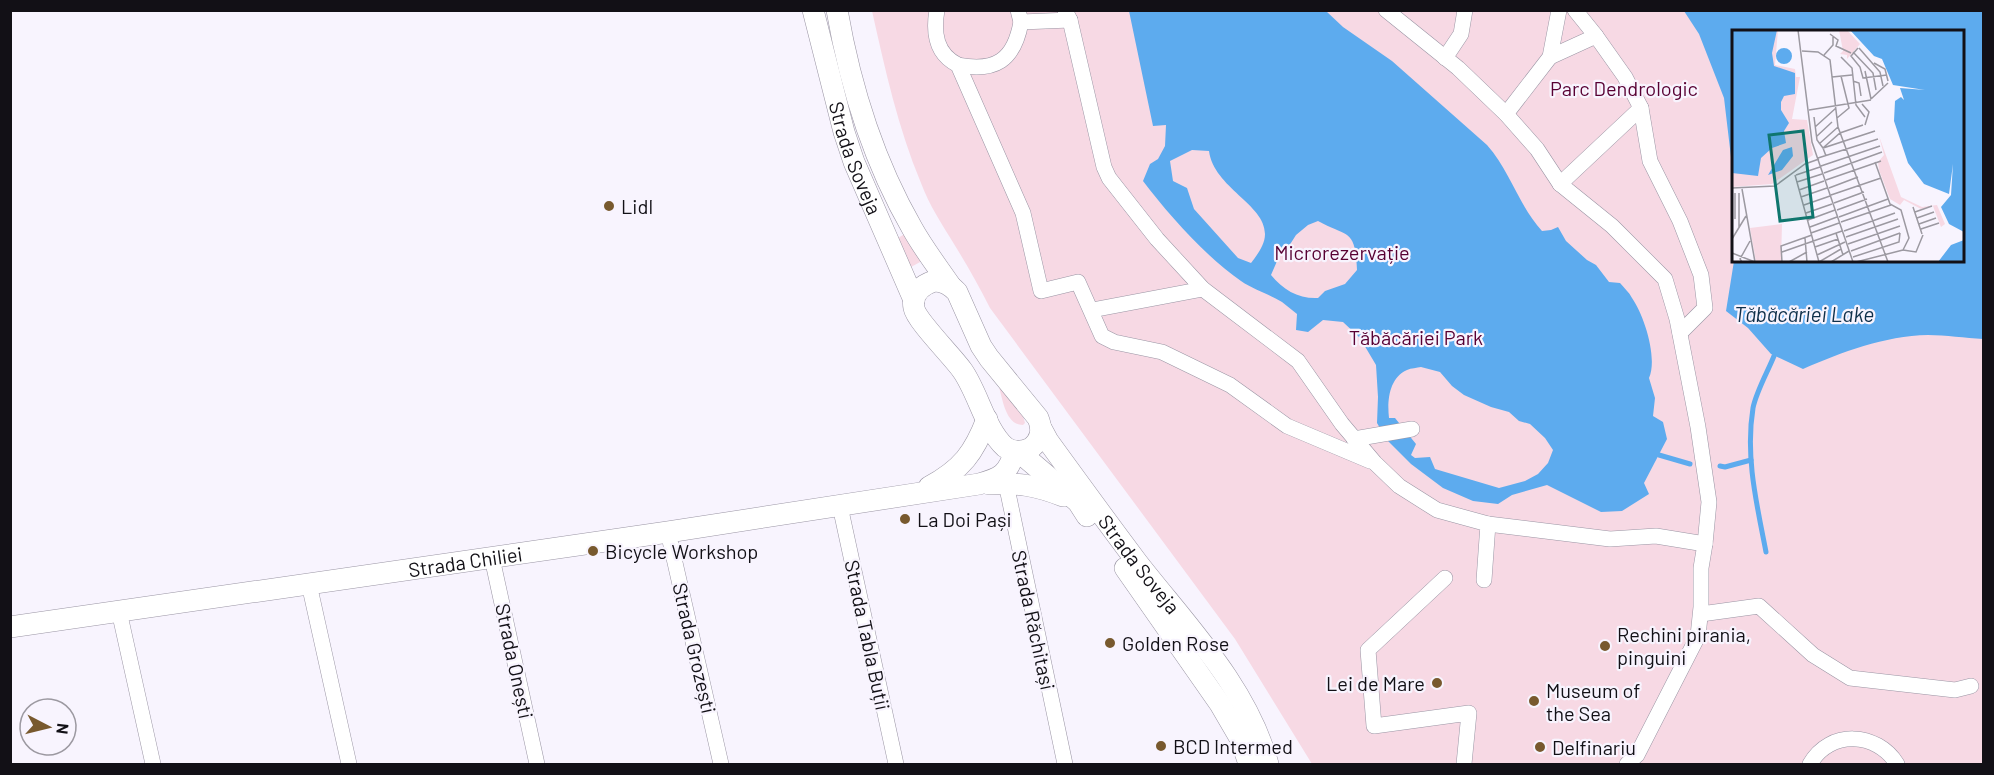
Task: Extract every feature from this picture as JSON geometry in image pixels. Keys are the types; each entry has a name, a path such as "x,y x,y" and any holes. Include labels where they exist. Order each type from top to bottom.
{"main road":[{"name":"Strada Soveja","path":"813,10 850,152 914,300 916,314 968,378 987,419 1001,442 1007,448 1017,452 1078,502 1220,704 1241,740 1249,765"},
{"name":"Strada Soveja","path":"837,10 847,62 860,108 911,227 957,292 985,352 1038,418 1047,441 1137,562 1219,665 1244,706 1268,765"},
{"path":"914,300 924,284 942,281 950,285"},
{"name":"Strada Chiliei","path":"921,492 953,473 964,463 974,450 987,419"},
{"path":"1041,428 1040,436 1034,446 1026,451 1017,452 1004,479 1034,486 1078,502"},
{"name":"Strada Chiliei","path":"10,627 668,532 1004,479"}],"street":[{"path":"937,10 934,26 936,42 942,54 958,65 976,69 992,66 1004,58 1018,39 1019,16 1067,15 1104,167 1109,178 1157,239 1203,289 1298,362 1354,439 1399,486 1437,510 1488,524 1610,539 1656,536 1705,544"},
{"path":"1386,10 1445,58 1506,114 1537,149 1560,184 1612,226 1665,279 1680,333 1698,427 1709,502 1701,568 1701,614 1698,636 1637,755 1627,765"},
{"path":"1445,58 1461,34 1465,10"},
{"path":"1506,114 1550,57 1559,10"},
{"path":"1575,10 1625,77 1641,108 1650,161 1680,221 1701,275 1705,308 1680,333"},
{"path":"1550,57 1596,36"},
{"path":"958,65 1023,213 1041,291 1078,282 1102,336 1114,342 1162,352 1230,385 1287,426 1375,463"},
{"path":"1560,184 1641,108"},
{"path":"1092,310 1203,289"},
{"path":"1354,439 1412,429"},
{"name":"Strada Răchitași","path":"1004,479 1065,765"},
{"name":"Strada Tabla Buții","path":"840,506 896,765"},
{"path":"1484,580 1488,524"},
{"name":"Strada Grozești","path":"668,532 721,765"},
{"name":"Strada Onești","path":"492,558 537,765"},
{"path":"1445,578 1368,650 1374,726 1469,713 1464,765"},
{"path":"309,584 349,765"},
{"path":"1701,614 1759,606 1813,655 1850,678 1955,690 1971,686"},
{"path":"119,611 153,765"},
{"path":"1810,765 1822,749 1833,742 1858,738 1880,746 1889,753 1897,765"}],"green space":[{"name":"Tăbăcăriei Park","path":"872,11 1983,11 1983,764 1312,764 1235,639 990,308 924,191 899,120"},
{"path":"908,232 922,261 911,267 898,238"},
{"path":"999,387 1023,416 1025,423 1023,425 1017,424 1009,417"}],"water":[{"path":"1129,11 1326,11 1343,27 1392,61 1487,145 1502,166 1527,211 1542,231 1558,227 1566,241 1596,265 1609,282 1620,283 1631,296 1641,315 1651,348 1649,378 1655,398 1653,416 1663,422 1667,439 1644,483 1649,494 1622,511 1601,512 1547,485 1512,495 1498,504 1473,501 1443,488 1411,464 1387,440 1377,423 1376,365 1360,338 1343,322 1323,320 1308,332 1296,330 1297,314 1282,302 1246,284 1214,260 1153,194 1143,181 1150,164 1158,159 1165,146 1166,125 1153,126","holes":["1192,150 1209,151 1220,175 1249,204 1263,223 1264,242 1251,263 1238,258 1194,209 1187,188 1173,181 1170,161","1318,221 1348,236 1352,241 1356,257 1357,270 1345,284 1325,291 1318,298 1304,297 1292,292 1271,275 1281,252 1308,225","1421,367 1440,372 1452,386 1464,395 1509,412 1519,421 1530,424 1545,438 1553,450 1548,463 1538,474 1525,481 1499,488 1435,469 1430,457 1415,458 1411,455 1416,444 1395,418 1389,418 1388,404 1390,391 1396,378 1412,368"]},
{"name":"Tăbăcăriei Lake","path":"1684,11 1983,11 1983,339 1942,335 1895,338 1848,351 1803,369 1771,354 1748,328 1726,311 1734,262 1964,262 1964,30 1732,30 1732,166 1724,98 1699,34"}],"waterway":[{"path":"1766,552 1753,481 1750,445 1753,408 1759,388 1774,356"},
{"path":"1659,455 1690,464"},
{"path":"1720,466 1725,467 1751,460"}],"place":[{"name":"Lidl","path":"609,206"},
{"name":"La Doi Pași","path":"905,519"},
{"name":"Bicycle Workshop","path":"593,551"},
{"name":"Golden Rose","path":"1110,643"},
{"name":"Rechini pirania, pinguini","path":"1605,646"},
{"name":"Lei de Mare","path":"1437,683"},
{"name":"Museum of the Sea","path":"1534,701"},
{"name":"BCD Intermed","path":"1161,746"},
{"name":"Delfinariu","path":"1540,747"}],"park label":[{"name":"Parc Dendrologic","path":"1624,88"},
{"name":"Microrezervație","path":"1342,252"}]}
